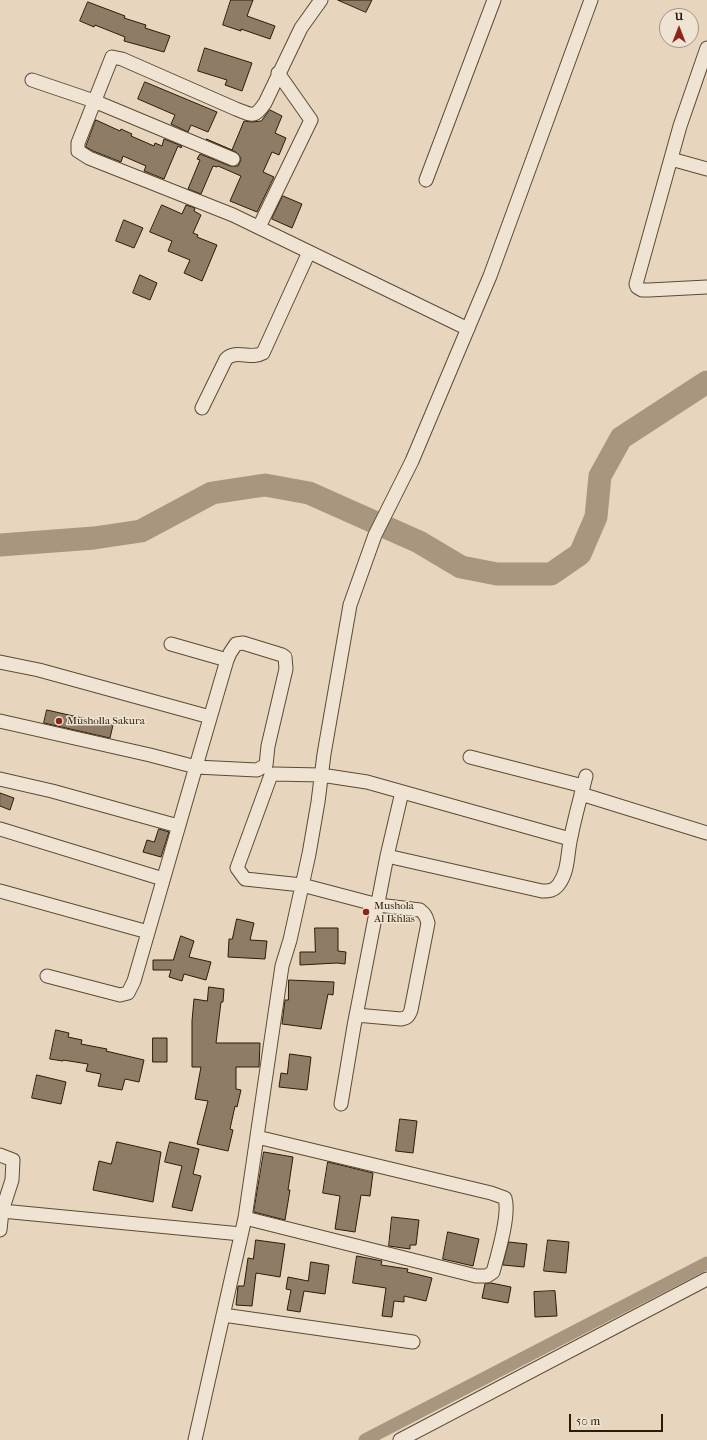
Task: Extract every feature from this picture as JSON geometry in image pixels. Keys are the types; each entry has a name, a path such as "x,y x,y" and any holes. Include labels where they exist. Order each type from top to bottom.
{"street":[{"path":"321,0 301,28 265,103 258,112 252,115 122,59 112,58 78,143 78,151 89,158 233,214 468,329"},
{"path":"426,180 494,0"},
{"path":"195,1440 245,1218 282,966 290,940 318,802 350,605 375,535 412,461 490,276 591,0"},
{"path":"707,48 680,126 636,284 637,287 642,290 707,287"},
{"path":"259,227 311,120 278,74"},
{"path":"32,80 94,101 234,159"},
{"path":"671,159 707,169"},
{"path":"202,408 229,356 233,354 258,356 262,353 309,252"},
{"path":"0,721 143,753 196,767 257,770 266,765 268,746 286,669 285,657 243,643 236,644 230,653 210,717 196,767 162,879 134,982 128,993 120,995 47,976"},
{"path":"171,644 228,660"},
{"path":"0,662 39,670 210,717"},
{"path":"470,757 584,785 707,833"},
{"path":"356,1015 401,1019 409,1016 428,922 425,914 420,910 378,905 302,885 245,879 237,868 274,774 322,775 367,782 570,839"},
{"path":"0,779 52,791 178,826"},
{"path":"387,856 542,891 552,890 558,886 564,875 568,860 570,839 584,785"},
{"path":"341,1104 356,1015 387,856 402,792"},
{"path":"0,829 162,879"},
{"path":"0,891 148,932"},
{"path":"245,1218 476,1276 487,1276 493,1272 502,1237 507,1205 505,1198 491,1193 256,1138"},
{"path":"0,1155 13,1160 12,1180 2,1211 0,1230"},
{"path":"2,1211 241,1234"},
{"path":"400,1440 707,1279"},
{"path":"223,1314 413,1342"}],"building":[{"path":"231,0 253,0 247,16 275,26 270,39 241,29 241,31 223,25"},
{"path":"338,0 372,0 366,12"},
{"path":"88,2 125,16 124,18 146,25 145,28 170,36 164,52 124,41 125,37 95,25 94,27 80,21"},
{"path":"205,48 252,63 242,91 225,85 227,80 198,71"},
{"path":"145,82 217,112 208,132 191,125 188,132 171,124 175,115 138,99"},
{"path":"270,110 282,116 275,133 286,138 279,155 272,152 263,172 274,177 257,212 230,201 241,176 218,166 213,166 201,194 188,189 200,160 197,159 200,154 230,166 238,166 240,162 241,158 236,152 206,139 232,150 244,121 261,121"},
{"path":"96,120 120,131 121,129 132,134 131,136 154,146 155,143 162,146 164,139 182,146 181,148 178,146 164,179 144,171 146,166 123,156 121,162 86,147"},
{"path":"283,196 302,204 292,228 272,219"},
{"path":"162,205 182,214 186,205 195,208 194,211 201,215 193,233 198,235 197,237 217,245 202,281 184,273 190,260 168,251 172,241 150,232"},
{"path":"124,220 143,228 134,248 116,241"},
{"path":"140,275 157,283 150,300 133,293"},
{"path":"47,710 113,725 110,738 44,723"},
{"path":"0,793 14,798 10,810 0,806"},
{"path":"159,829 169,832 161,857 143,852 147,840 154,842"},
{"path":"237,919 254,923 250,940 267,941 265,959 228,957 229,939 232,939"},
{"path":"315,928 338,928 338,951 346,952 345,964 300,965 300,952 315,952"},
{"path":"181,936 194,941 189,957 211,962 206,980 184,974 182,981 169,977 171,970 153,970 153,960 173,960"},
{"path":"289,980 334,982 333,995 328,994 321,1029 282,1024 285,1000 288,1000"},
{"path":"209,987 224,989 216,1043 260,1043 259,1067 236,1067 236,1089 241,1090 237,1107 235,1106 230,1129 233,1130 228,1151 197,1144 208,1101 195,1099 201,1067 192,1067 192,1021 194,999 207,1001"},
{"path":"56,1030 69,1033 68,1037 82,1040 81,1044 107,1049 106,1051 144,1060 139,1082 125,1079 122,1090 98,1086 101,1074 86,1071 88,1064 50,1059"},
{"path":"153,1038 167,1038 167,1062 153,1062"},
{"path":"290,1054 311,1057 307,1090 279,1087 281,1073 287,1074"},
{"path":"37,1075 66,1082 61,1104 32,1098"},
{"path":"400,1119 417,1121 413,1153 396,1151"},
{"path":"117,1142 161,1152 153,1202 93,1190 99,1161 111,1164"},
{"path":"170,1142 199,1149 193,1174 201,1176 192,1211 172,1207 182,1166 165,1162"},
{"path":"264,1152 293,1157 285,1220 254,1212"},
{"path":"328,1162 373,1173 370,1196 361,1195 355,1232 335,1229 340,1196 323,1193"},
{"path":"392,1217 419,1220 416,1245 410,1245 410,1249 389,1246"},
{"path":"448,1232 479,1239 473,1266 443,1259"},
{"path":"256,1240 285,1244 280,1277 256,1273 252,1306 236,1305 238,1286 244,1286 248,1258 253,1259"},
{"path":"548,1240 569,1242 566,1273 544,1271"},
{"path":"509,1242 527,1244 524,1267 503,1265"},
{"path":"357,1256 382,1261 381,1265 408,1269 407,1272 432,1278 426,1301 404,1296 404,1302 394,1301 392,1317 382,1316 386,1288 353,1283"},
{"path":"311,1262 329,1265 325,1294 304,1291 300,1312 287,1310 291,1290 286,1289 288,1277 308,1281"},
{"path":"491,1283 511,1287 508,1303 482,1298 485,1284"},
{"path":"555,1291 557,1316 535,1317 534,1292"}],"waterway":[{"path":"0,545 94,538 141,531 212,493 265,485 309,493 419,542 461,567 497,574 551,574 580,554 596,517 600,476 621,438 707,382"},
{"path":"365,1440 707,1263"}],"place":[{"name":"Musholla Sakura","path":"59,721"},
{"name":"Mushola Al Ikhlas","path":"366,912"}]}
